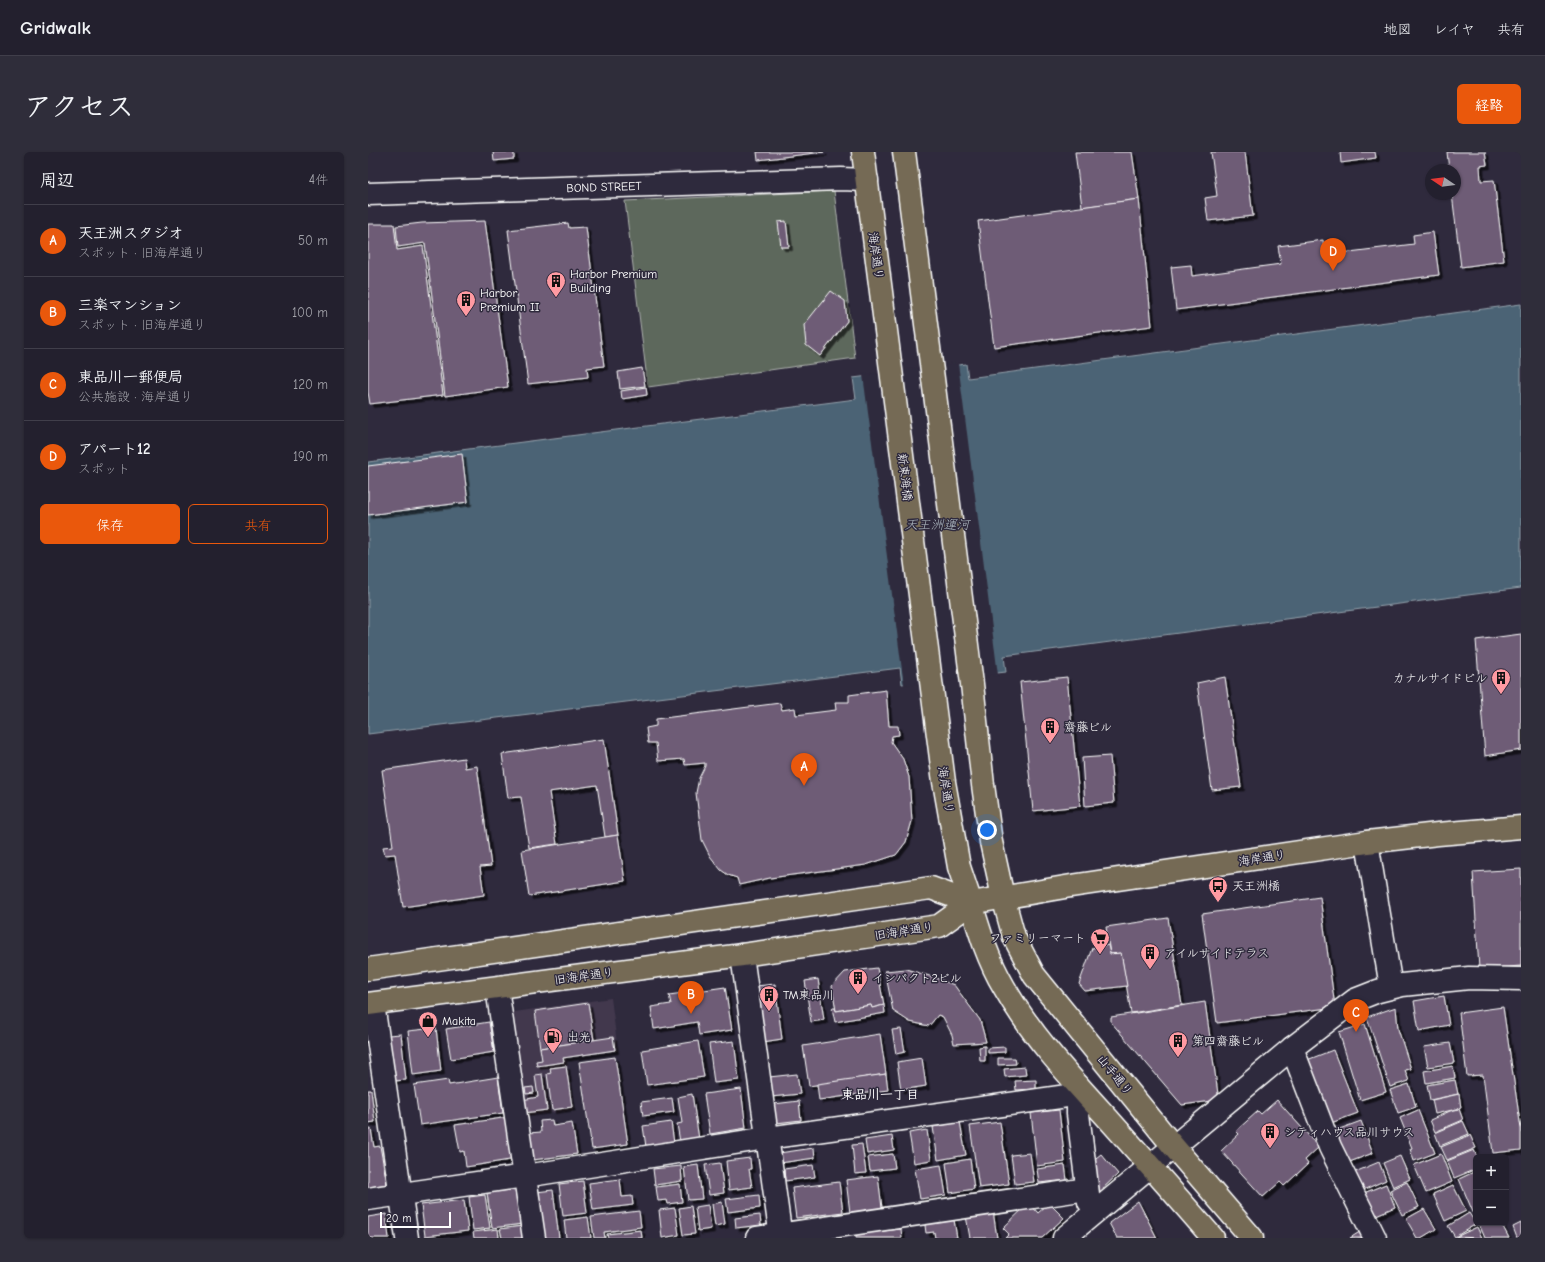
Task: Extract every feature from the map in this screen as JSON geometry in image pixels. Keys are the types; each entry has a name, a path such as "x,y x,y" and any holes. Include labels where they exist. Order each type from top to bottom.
{"main road":[{"name":"海岸通り","path":"863,152 890,360"},
{"path":"904,152 972,684 983,786 991,842 1003,897"},
{"name":"新東海橋","path":"890,360 932,689"},
{"name":"海岸通り","path":"932,689 950,816 960,867 971,903 1367,842 1521,827"},
{"path":"368,969 931,888 971,903 984,947 1004,987 1033,1033 1213,1238"},
{"name":"山手通り","path":"1003,897 1014,937 1034,975 1173,1146 1252,1238"},
{"name":"旧海岸通り","path":"371,1004 742,955 938,926 971,903"}],"street":[{"name":"BOND STREET","path":"368,194 841,179 867,180"},
{"path":"1367,842 1391,987"},
{"path":"742,955 781,1236"},
{"path":"1064,1238 1292,1048 1355,1000 1391,987 1469,978 1521,979"},
{"path":"497,988 534,1238"},
{"path":"371,1004 407,1238"},
{"path":"1292,1048 1330,1147 1375,1238"},
{"path":"368,1199 768,1138 1067,1096 1078,1086"},
{"path":"1078,1086 1078,1114 1091,1216"},
{"path":"757,1238 781,1236 1087,1189"}],"shaded area":[{"path":"834,191 855,358 648,387 625,201"},
{"name":"出光","path":"611,998 618,1051 567,1058 574,1110 523,1117 508,1013"}],"water":[{"name":"天王洲運河","path":"1521,304 1521,588 1004,656 1006,672 902,684 900,668 368,734 368,462 856,399 853,378 966,364 968,378"}],"pier":[{"path":"958,363 998,675 904,685 863,375"}],"building":[{"path":"493,152 514,152 514,159 494,161"},
{"path":"757,152 824,152 758,160"},
{"path":"1075,152 1132,152 1139,199 1082,207"},
{"path":"1211,152 1245,152 1253,216 1208,221 1205,198 1217,196"},
{"path":"1340,152 1375,152 1376,158 1341,163"},
{"path":"1447,152 1485,152 1487,165 1480,166 1481,181 1494,180 1504,261 1461,267 1453,200 1461,200 1461,164 1448,164"},
{"path":"1139,199 1152,326 994,347 978,221"},
{"name":"Harbor Premium II","path":"485,221 508,387 445,396 425,243 398,247 396,226 422,223"},
{"path":"786,221 789,247 781,247 778,222"},
{"name":"Harbor Premium Building","path":"568,223 569,228 586,227 604,366 587,368 588,377 528,384 508,230"},
{"path":"368,224 394,224 397,250 423,246 443,395 370,404 368,392"},
{"path":"1433,232 1439,275 1176,310 1171,267 1191,265 1192,276 1281,264 1278,246 1323,240 1325,255 1414,244 1413,235"},
{"path":"831,291 845,301 847,321 820,356 806,345 804,325"},
{"path":"642,368 645,386 620,389 618,372"},
{"path":"646,387 647,395 622,399 621,391"},
{"path":"462,454 468,502 368,515 368,466"},
{"name":"カナルサイドビル","path":"1521,634 1521,750 1485,756 1476,640"},
{"name":"齋藤ビル","path":"1067,677 1080,806 1033,811 1020,682"},
{"path":"1225,677 1241,787 1212,790 1197,683"},
{"path":"886,690 889,726 898,726 899,735 892,736 891,742 903,759 909,777 912,821 906,842 896,855 866,865 770,878 739,885 737,878 728,875 721,870 710,856 702,840 696,793 699,778 705,763 685,765 684,759 658,761 656,743 648,743 646,728 656,726 656,719 780,703 782,710 795,708 796,715 836,710 835,702 849,702 849,695"},
{"path":"604,739 618,835 605,837 597,785 549,792 557,844 529,848 521,797 508,798 502,754"},
{"path":"1110,756 1114,803 1085,806 1082,758"},
{"path":"464,758 465,768 477,766 491,866 480,867 484,895 403,907 395,854 385,855 383,847 393,846 382,770"},
{"path":"618,835 625,881 529,896 522,850"},
{"path":"1521,869 1521,966 1479,969 1473,872"},
{"path":"1320,897 1335,1007 1217,1023 1202,914"},
{"name":"アイルサイドテラス","path":"1168,918 1182,1005 1131,1013 1121,953 1110,954 1106,927"},
{"path":"1108,945 1110,954 1121,953 1127,986 1085,991 1079,984 1092,948"},
{"name":"インパクト2ビル","path":"877,968 884,1005 872,1008 871,1005 836,1011 832,986 845,972"},
{"path":"906,969 954,985 980,1020 986,1042 954,1044 952,1035 943,1017 938,1015 929,1026 910,1022 893,1011 885,971"},
{"path":"818,979 824,1020 811,1022 805,981"},
{"name":"TM東品川","path":"775,984 782,1039 763,1042 756,986"},
{"path":"725,987 732,1030 699,1035 697,1022 654,1029 651,1007 671,1004 669,995"},
{"path":"1444,996 1449,1025 1419,1031 1414,1001"},
{"name":"第四齋藤ビル","path":"1205,1002 1218,1094 1212,1101 1182,1105 1111,1022 1111,1017"},
{"path":"588,1003 594,1040 540,1048 535,1011"},
{"path":"871,1005 872,1008 884,1005 885,1013 835,1022 832,1008 835,1008 836,1011"},
{"path":"1396,1007 1398,1029 1411,1069 1405,1070 1409,1081 1390,1087 1367,1017"},
{"path":"1503,1007 1521,1129 1521,1150 1493,1153 1483,1075 1467,1076 1459,1013"},
{"path":"489,1022 494,1052 451,1059 446,1029"},
{"path":"1365,1024 1386,1092 1360,1100 1339,1032"},
{"path":"436,1028 441,1071 413,1075 408,1031"},
{"path":"901,1029 905,1052 896,1054 892,1030"},
{"path":"401,1034 406,1080 394,1081 388,1035"},
{"path":"880,1034 886,1074 809,1086 803,1046"},
{"path":"613,1037 615,1050 563,1058 564,1062 537,1066 536,1061 542,1060 540,1048"},
{"path":"698,1041 704,1077 647,1085 642,1050"},
{"path":"734,1041 739,1080 714,1083 709,1044"},
{"path":"1450,1043 1454,1063 1428,1067 1424,1047"},
{"path":"985,1046 985,1061 980,1061 979,1047"},
{"path":"1005,1047 1005,1052 988,1053 988,1048"},
{"path":"1333,1050 1358,1113 1331,1123 1307,1060"},
{"path":"615,1057 628,1144 592,1149 579,1062"},
{"path":"922,1058 926,1086 901,1090 897,1062"},
{"path":"998,1058 1015,1058 1016,1064 998,1065"},
{"path":"566,1066 572,1107 552,1110 547,1074 551,1073 550,1068"},
{"path":"1453,1066 1455,1078 1426,1083 1424,1071"},
{"path":"1025,1067 1026,1075 1005,1077 1004,1069"},
{"path":"542,1074 547,1110 524,1113 522,1100 538,1097 535,1075"},
{"path":"797,1074 800,1094 771,1097 769,1077"},
{"path":"886,1074 888,1090 819,1100 817,1084"},
{"path":"498,1077 503,1113 420,1125 414,1085 448,1080 449,1085"},
{"path":"1036,1080 1036,1089 1016,1090 1015,1081"},
{"path":"1455,1080 1458,1094 1430,1100 1427,1085"},
{"path":"1409,1084 1416,1107 1398,1113 1390,1090"},
{"path":"533,1087 534,1093 526,1094 525,1088"},
{"path":"741,1089 746,1128 710,1134 704,1094"},
{"path":"368,1090 371,1090 375,1122 368,1123"},
{"path":"692,1094 699,1139 680,1142 677,1124 682,1123 678,1097"},
{"path":"1459,1094 1461,1108 1435,1114 1432,1100"},
{"path":"672,1098 674,1112 643,1116 641,1102"},
{"name":"シティハウス品川サウス","path":"1277,1100 1319,1147 1305,1160 1308,1164 1284,1186 1280,1182 1263,1197 1221,1151 1239,1134 1236,1131 1258,1111 1261,1114"},
{"path":"799,1101 801,1120 776,1123 774,1104"},
{"path":"1459,1109 1463,1120 1435,1132 1430,1120 1450,1111"},
{"path":"1059,1110 1065,1162 1037,1166 1031,1113"},
{"path":"1418,1110 1435,1153 1414,1161 1410,1149 1412,1148 1400,1118"},
{"path":"509,1117 516,1159 466,1167 464,1151 460,1152 455,1125"},
{"path":"552,1120 553,1126 572,1123 577,1154 533,1160 529,1133 541,1132 540,1121"},
{"path":"1361,1121 1373,1153 1347,1163 1334,1131"},
{"path":"1463,1121 1469,1134 1440,1146 1435,1133"},
{"path":"671,1122 674,1143 646,1147 643,1126"},
{"path":"960,1122 966,1155 938,1160 933,1127"},
{"path":"1000,1122 1009,1184 979,1188 970,1126"},
{"path":"368,1129 371,1129 374,1147 380,1146 387,1184 368,1187"},
{"path":"927,1130 931,1160 914,1163 909,1133"},
{"path":"1470,1135 1476,1148 1447,1160 1441,1147"},
{"path":"892,1136 894,1150 867,1154 865,1140"},
{"path":"862,1144 866,1173 855,1174 852,1145"},
{"path":"814,1148 815,1158 780,1163 779,1153"},
{"path":"1474,1150 1476,1154 1473,1154 1473,1170 1454,1178 1447,1161"},
{"path":"1030,1153 1034,1182 1015,1184 1011,1155"},
{"path":"893,1154 895,1168 870,1171 868,1157"},
{"path":"1101,1154 1118,1174 1099,1192 1091,1162"},
{"path":"1441,1154 1452,1182 1426,1193 1414,1165"},
{"path":"1400,1156 1410,1179 1393,1187 1383,1163"},
{"path":"750,1158 751,1169 749,1169 752,1187 729,1190 726,1161"},
{"path":"970,1159 974,1189 950,1193 946,1163"},
{"path":"1379,1162 1386,1180 1363,1190 1355,1172"},
{"path":"720,1163 724,1193 709,1195 705,1165"},
{"path":"698,1165 702,1199 688,1200 684,1167"},
{"path":"813,1165 815,1177 785,1181 784,1169"},
{"path":"941,1165 946,1195 920,1199 915,1169"},
{"path":"1065,1165 1067,1180 1039,1183 1037,1169"},
{"path":"681,1166 682,1181 655,1185 653,1169"},
{"path":"1473,1172 1473,1212 1459,1179"},
{"path":"878,1176 882,1208 850,1213 846,1180"},
{"path":"620,1179 622,1197 632,1196 633,1205 593,1210 589,1183"},
{"path":"583,1181 587,1213 563,1216 559,1184"},
{"path":"839,1182 843,1212 796,1218 792,1188"},
{"path":"1407,1182 1419,1207 1402,1215 1390,1190"},
{"path":"680,1184 682,1202 668,1204 667,1200 658,1201 656,1187"},
{"path":"1386,1184 1395,1207 1369,1218 1359,1195"},
{"path":"1453,1185 1466,1211 1445,1221 1433,1194"},
{"path":"517,1189 522,1224 492,1228 487,1193"},
{"path":"553,1190 559,1238 542,1238 536,1192"},
{"path":"485,1195 490,1228 473,1230 469,1197"},
{"path":"759,1195 760,1208 728,1212 726,1199"},
{"path":"464,1200 468,1231 425,1236 421,1205"},
{"path":"1138,1201 1157,1238 1117,1238 1109,1223"},
{"path":"722,1202 725,1224 715,1226 712,1204"},
{"path":"1029,1203 1038,1213 1049,1203 1064,1218 1042,1238 1005,1238 1009,1234 1003,1228"},
{"path":"708,1205 711,1229 698,1231 695,1207"},
{"path":"691,1206 695,1234 683,1235 679,1208"},
{"path":"675,1208 679,1235 662,1238 659,1210"},
{"path":"1424,1209 1436,1229 1421,1238 1417,1238 1406,1219"},
{"path":"639,1211 641,1227 604,1232 605,1238 594,1238 591,1217"},
{"path":"993,1211 997,1238 970,1238 966,1216"},
{"path":"1469,1213 1473,1219 1473,1226 1455,1237 1448,1226"},
{"path":"386,1214 389,1238 368,1238 368,1217"},
{"path":"953,1214 957,1238 935,1238 934,1232 926,1233 924,1218"},
{"path":"760,1215 761,1225 736,1228 735,1218"},
{"path":"588,1217 591,1238 566,1238 564,1220"},
{"path":"1521,1223 1521,1238 1517,1238 1513,1227"},
{"path":"522,1226 524,1238 502,1238 500,1229"},
{"path":"1480,1226 1503,1226 1509,1238 1485,1238"},
{"path":"1477,1227 1482,1238 1456,1237"},
{"path":"1366,1228 1372,1238 1350,1238"},
{"path":"498,1229 499,1238 474,1238 473,1232"},
{"path":"901,1229 902,1238 856,1238 856,1234"},
{"path":"641,1230 642,1238 608,1238 607,1234"}],"place":[{"name":"アパート12","path":"1333,271"},
{"name":"Harbor Premium Building","path":"556,298"},
{"name":"Harbor Premium II","path":"466,317"},
{"name":"カナルサイドビル","path":"1501,695"},
{"name":"齋藤ビル","path":"1050,744"},
{"name":"天王洲スタジオ","path":"804,786"},
{"name":"天王洲橋","path":"1218,903"},
{"name":"ファミリーマート","path":"1100,955"},
{"name":"アイルサイドテラス","path":"1150,970"},
{"name":"インパクト2ビル","path":"858,995"},
{"name":"TM東品川","path":"769,1012"},
{"name":"三楽マンション","path":"691,1014"},
{"name":"東品川一郵便局","path":"1356,1032"},
{"name":"Makita","path":"428,1038"},
{"name":"出光","path":"553,1054"},
{"name":"第四齋藤ビル","path":"1178,1058"},
{"name":"シティハウス品川サウス","path":"1270,1149"}],"district":[{"name":"東品川一丁目","path":"880,1094"}]}
